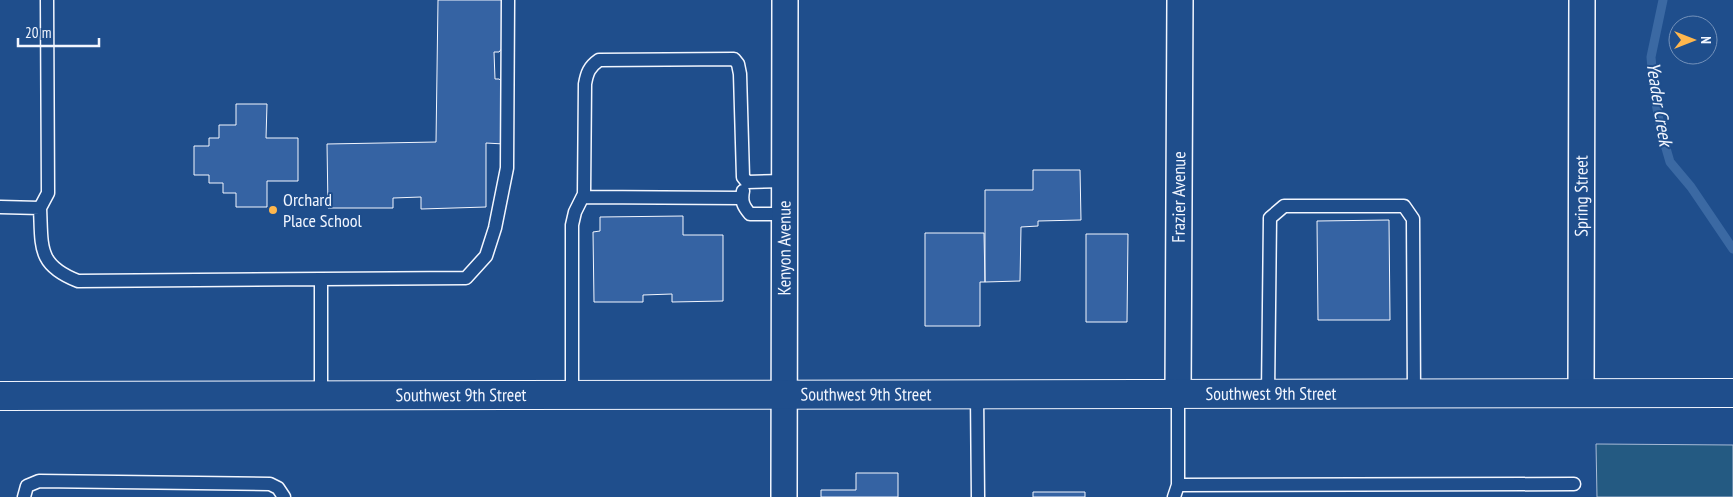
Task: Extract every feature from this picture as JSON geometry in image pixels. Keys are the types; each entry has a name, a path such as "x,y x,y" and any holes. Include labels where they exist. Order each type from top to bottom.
{"main road":[{"name":"Southwest 9th Street","path":"0,396 1733,393"}],"street":[{"name":"Kenyon Avenue","path":"784,497 785,0"},
{"name":"Frazier Avenue","path":"1178,395 1180,0"},
{"name":"Spring Street","path":"1581,394 1582,0"}],"lane":[{"path":"47,0 48,193 40,208 42,248 48,262 62,274 78,281 466,278 486,256 495,228 507,168 508,0"},
{"path":"572,395 572,224 575,212 583,197 585,84 587,73 599,60 734,59 738,64 740,74 742,170 747,182 741,198 744,207 750,214 785,214"},
{"path":"747,182 785,181"},
{"path":"583,197 741,198"},
{"path":"1268,394 1270,218 1284,206 1404,206 1414,219 1414,394"},
{"path":"0,207 40,208"},
{"path":"321,279 321,396"},
{"path":"977,395 978,497"},
{"path":"1178,395 1176,491 1574,484"},
{"path":"24,497 27,486 39,482 270,484 278,488 284,497"}],"shaded area":[{"path":"1596,444 1733,445 1733,497 1597,497"}],"building":[{"path":"438,0 504,0 504,46 499,52 494,52 495,79 499,79 504,83 504,144 486,143 486,207 421,209 421,197 393,198 393,208 328,208 327,144 436,142"},
{"path":"236,104 267,104 266,138 298,138 298,181 267,181 267,207 236,207 236,193 223,193 223,183 209,183 209,175 194,175 194,146 209,146 209,138 219,138 219,125 236,125"},
{"path":"1033,170 1080,170 1081,220 1038,221 1038,226 1021,227 1020,281 985,282 985,190 1033,190"},
{"path":"683,216 683,235 723,235 723,301 672,302 672,294 643,295 643,302 594,302 593,232 600,231 600,217"},
{"path":"1389,220 1390,320 1318,320 1317,221"},
{"path":"925,233 984,233 985,282 980,282 980,326 925,326"},
{"path":"1086,234 1128,234 1127,322 1086,322"},
{"path":"856,473 898,473 898,497 821,497 821,490 856,490"},
{"path":"1033,492 1085,492 1085,497 1033,497"}],"waterway":[{"name":"Yeader Creek","path":"1663,0 1651,57 1654,92 1661,131 1670,162 1691,187 1733,249"}],"place":[{"name":"Orchard Place School","path":"273,210"}]}
